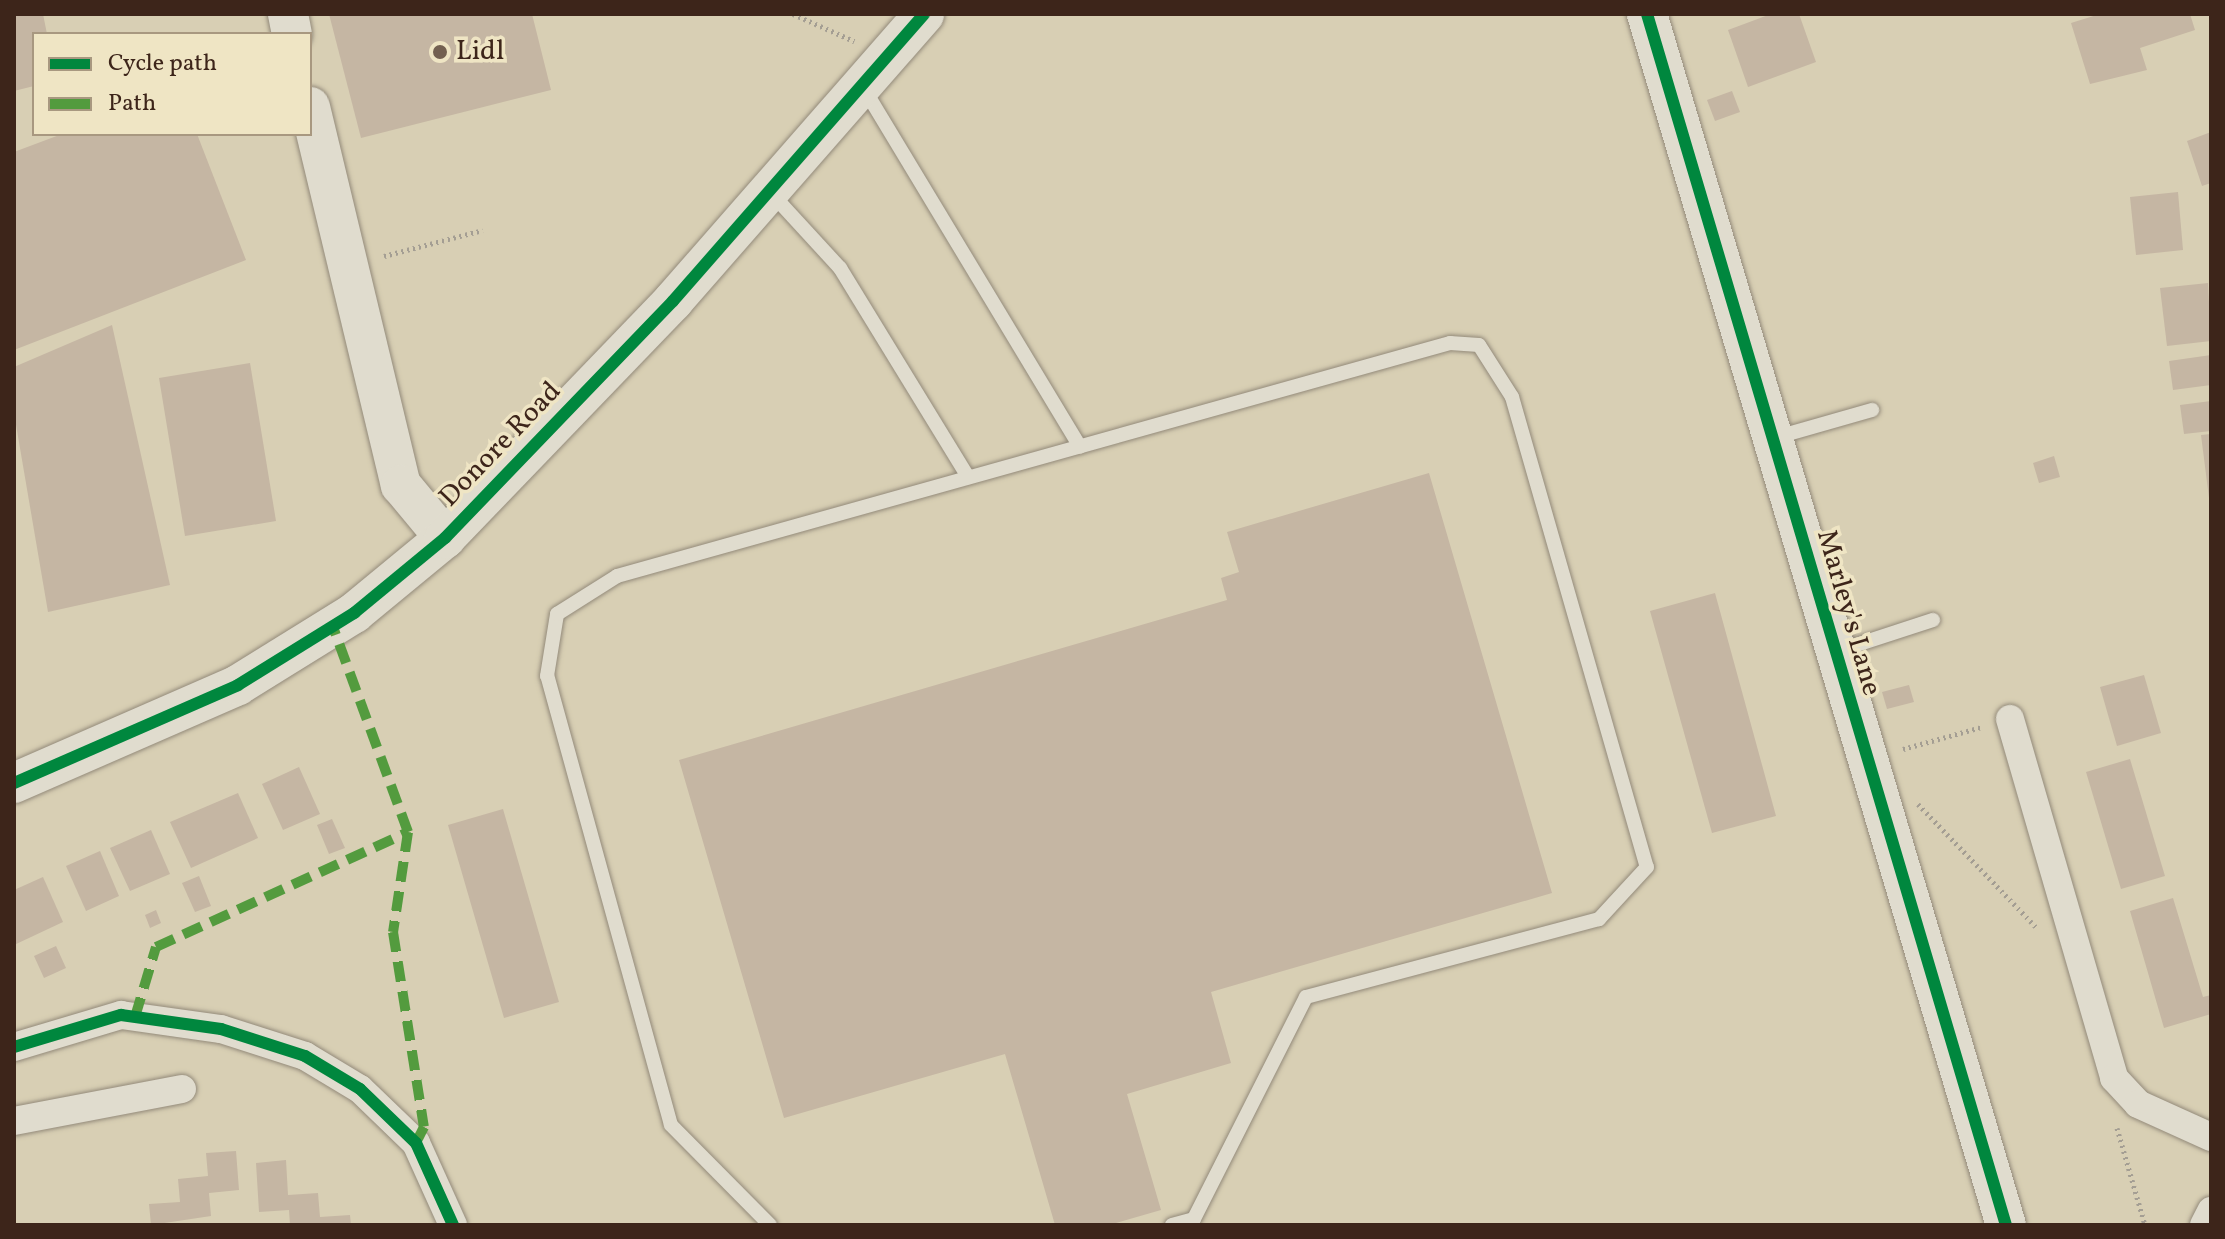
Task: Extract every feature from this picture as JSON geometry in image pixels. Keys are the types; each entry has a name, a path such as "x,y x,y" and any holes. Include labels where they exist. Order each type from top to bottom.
{"street":[{"name":"Donore Road","path":"14,783 238,685 354,613 445,538 771,193 924,14"},
{"name":"Marley's Lane","path":"1647,14 2006,1225"},
{"path":"312,115 401,485 445,538"},
{"path":"2010,719 2114,1078 2138,1104 2211,1137"},
{"path":"14,1047 121,1015 221,1029 305,1056 360,1089 416,1143 453,1225"},
{"path":"14,1121 182,1089"},
{"path":"2204,1225 2211,1211"}],"lane":[{"path":"875,70 1080,447"},
{"path":"771,193 840,268 968,477"},
{"path":"770,1225 671,1125 547,676 557,614 617,576 1450,343 1479,345 1512,397 1647,867 1599,919 1306,997 1194,1219 1172,1225"},
{"path":"1772,439 1872,410"},
{"path":"1834,653 1933,620"}],"path":[{"path":"793,14 875,70"},
{"path":"348,265 483,230"},
{"path":"1866,759 2010,719"},
{"path":"1881,808 1924,803 2064,959 2079,957"},
{"path":"2114,1078 2108,1099 2145,1225"}],"building":[{"path":"14,14 43,14 47,32 32,32 32,86 14,91"},
{"name":"Lidl","path":"329,14 532,14 551,90 361,138"},
{"path":"1771,14 1799,14 1816,62 1748,87 1728,30"},
{"path":"2100,14 2190,14 2195,30 2140,48 2147,70 2090,84 2071,23"},
{"path":"1732,91 1740,112 1715,121 1707,100"},
{"path":"2211,132 2211,183 2202,186 2187,141"},
{"path":"57,136 198,136 246,260 14,350 14,152"},
{"path":"2178,192 2183,250 2136,255 2130,197"},
{"path":"2208,283 2211,341 2167,346 2160,288"},
{"path":"112,325 170,585 48,612 14,413 14,367"},
{"path":"2211,355 2211,385 2173,390 2169,361"},
{"path":"250,363 276,521 185,536 159,378"},
{"path":"2211,401 2211,431 2184,434 2180,405"},
{"path":"2211,434 2211,497 2209,498 2201,435"},
{"path":"2054,456 2060,477 2039,483 2033,463"},
{"path":"1429,473 1552,893 1211,992 1231,1063 1127,1094 1161,1210 1109,1225 1055,1225 1005,1054 784,1118 679,760 1227,600 1221,578 1239,572 1227,532"},
{"path":"1715,593 1776,816 1712,833 1650,611"},
{"path":"2144,675 2161,733 2117,746 2100,687"},
{"path":"1909,685 1914,702 1887,709 1882,692"},
{"path":"2130,759 2165,876 2121,889 2086,772"},
{"path":"299,767 320,814 283,830 262,784"},
{"path":"238,793 258,838 191,868 170,822"},
{"path":"503,809 559,1002 504,1018 448,825"},
{"path":"332,819 345,848 329,854 317,825"},
{"path":"151,830 170,874 130,891 110,848"},
{"path":"100,851 119,896 86,911 66,866"},
{"path":"199,876 211,906 195,912 182,883"},
{"path":"43,877 63,922 14,945 14,890"},
{"path":"2173,898 2203,997 2211,995 2211,1014 2164,1028 2130,911"},
{"path":"156,910 161,923 150,928 145,915"},
{"path":"56,946 66,968 44,978 34,956"},
{"path":"236,1151 239,1190 209,1193 211,1216 151,1225 149,1204 180,1202 178,1179 208,1176 206,1153"},
{"path":"286,1160 288,1195 318,1193 320,1217 350,1215 351,1225 290,1225 289,1210 259,1212 256,1163"}],"marked path":[{"path":"135,1017 156,947 408,832 333,627"},
{"path":"408,832 393,932 424,1127 416,1143"}],"cycle path":[{"path":"14,783 238,685 354,613 445,538 673,301 924,14"},
{"path":"1647,14 2006,1225"},
{"path":"14,1047 121,1015 221,1029 305,1056 360,1089 416,1143 453,1225"}],"place":[{"name":"Lidl","path":"440,52"}]}
